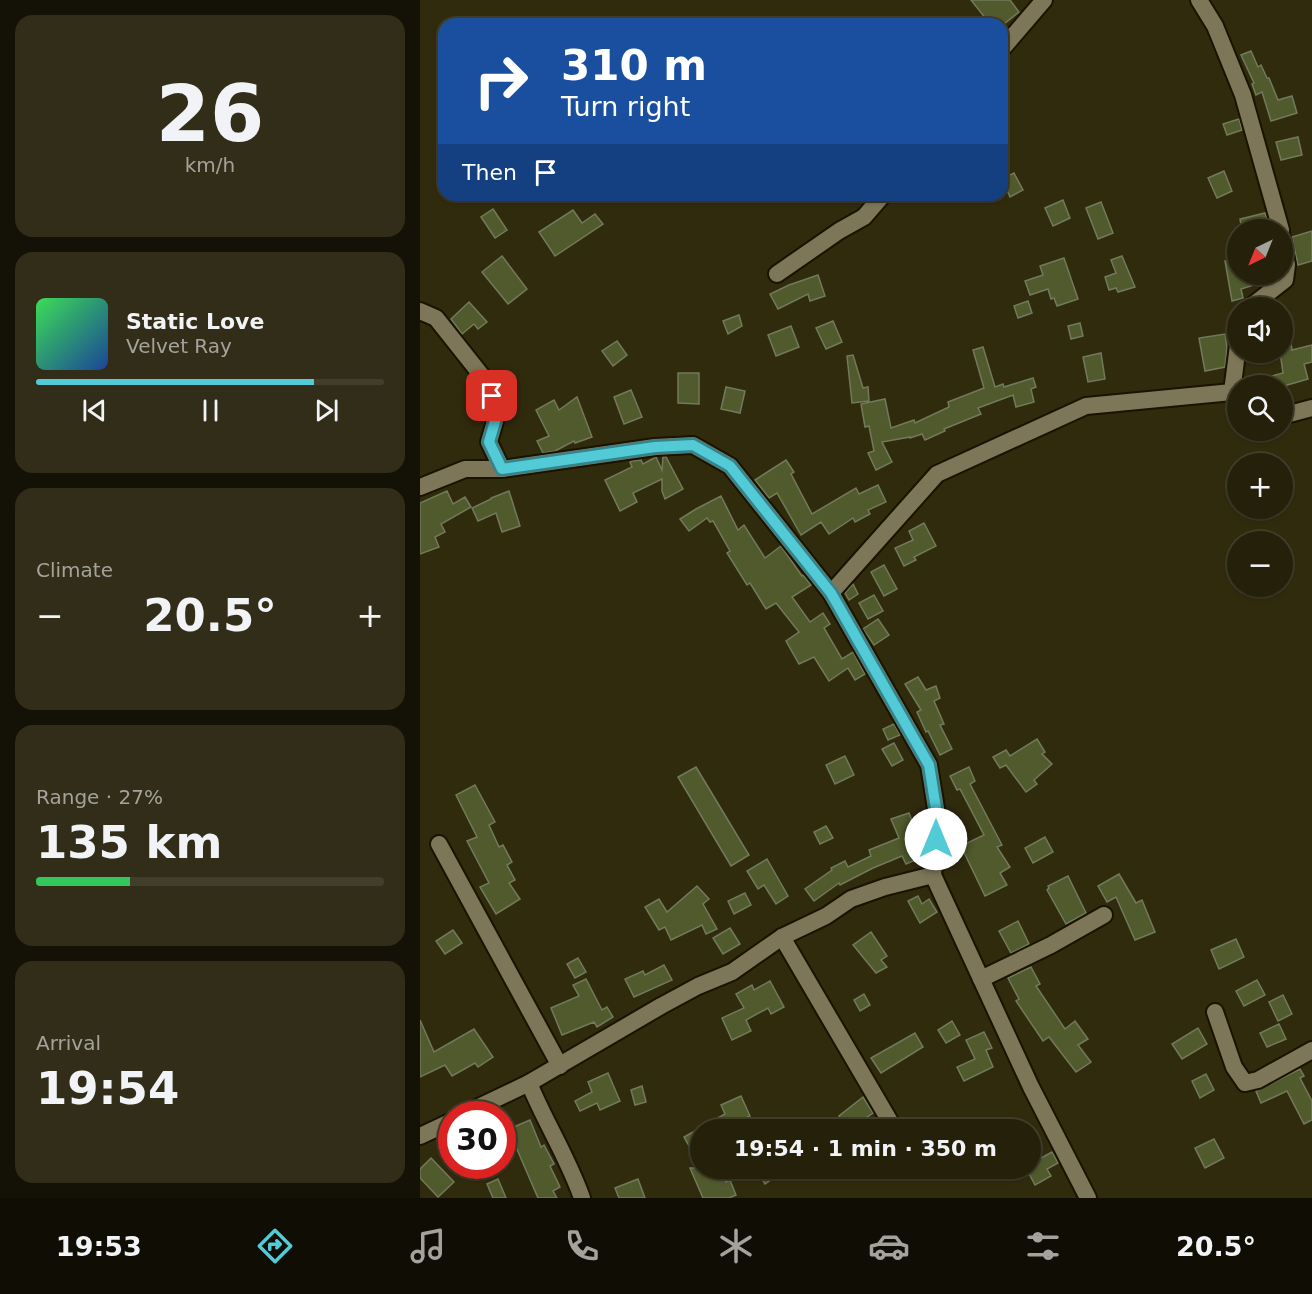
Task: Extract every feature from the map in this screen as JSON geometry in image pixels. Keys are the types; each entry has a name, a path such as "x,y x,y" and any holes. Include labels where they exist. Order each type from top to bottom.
{"street":[{"path":"1008,42 1044,0"},
{"path":"1199,0 1215,26 1242,95 1278,219"},
{"path":"777,274 839,231 864,217 878,201"},
{"path":"1263,297 1279,285"},
{"path":"420,311 436,318 486,381 498,411 489,442 502,469"},
{"path":"831,593 937,474 1086,406 1227,394"},
{"path":"1293,413 1312,408"},
{"path":"420,487 465,470 502,469 655,447 693,445 730,466 831,593 929,765 938,821 933,875 1031,1087 1088,1198"},
{"path":"439,844 560,1066"},
{"path":"491,1101 560,1066 698,986 732,972 782,937 826,916 852,899 885,887 933,875"},
{"path":"981,979 1052,945 1104,915"},
{"path":"782,937 889,1119"},
{"path":"1215,1012 1234,1067 1245,1083 1258,1080 1312,1050"},
{"path":"529,1083 541,1114 582,1198"},
{"path":"420,1136 438,1127"}],"building":[{"path":"971,0 1010,0 1019,12 1008,21 1008,18 985,18"},
{"path":"1251,51 1258,67 1261,65 1269,78 1278,100 1292,96 1297,113 1271,121 1262,92 1256,95 1252,84 1254,83 1241,55"},
{"path":"1239,119 1242,130 1227,135 1223,124"},
{"path":"1298,137 1302,155 1281,160 1276,142"},
{"path":"1224,171 1232,191 1217,198 1208,178"},
{"path":"1014,173 1023,190 1010,197 1008,192 1008,176"},
{"path":"1063,200 1070,218 1053,226 1045,208"},
{"path":"1101,202 1113,233 1098,239 1086,208"},
{"path":"493,209 507,230 495,238 481,217"},
{"path":"573,210 582,223 595,214 603,224 555,256 539,232"},
{"path":"1265,213 1267,219 1240,219"},
{"path":"1312,231 1312,261 1298,265 1293,237"},
{"path":"502,256 527,289 508,304 482,272"},
{"path":"1122,256 1135,287 1118,292 1116,288 1109,290 1105,277 1116,273 1111,260"},
{"path":"1064,258 1078,299 1057,306 1054,298 1051,299 1048,289 1030,295 1025,281 1043,275 1040,266"},
{"path":"818,275 825,296 810,301 808,294 778,309 770,294"},
{"path":"1229,285 1254,285 1241,289 1243,297 1231,297"},
{"path":"1028,301 1032,313 1018,318 1014,306"},
{"path":"469,302 487,322 478,329 474,324 462,334 451,319"},
{"path":"739,315 742,326 728,334 723,321"},
{"path":"833,321 842,342 826,349 816,328"},
{"path":"1080,323 1083,336 1071,339 1068,326"},
{"path":"791,326 799,347 776,356 768,335"},
{"path":"1225,334 1227,348 1225,367 1205,371 1199,338"},
{"path":"617,341 627,355 613,366 602,351"},
{"path":"1312,345 1312,362 1304,364 1308,379 1293,383 1293,375 1275,375 1283,373 1282,363 1293,363 1293,350"},
{"path":"983,347 995,387 1003,384 1004,387 1033,378 1036,387 1031,389 1034,402 1016,407 1013,395 978,408 981,414 944,429 945,431 925,440 922,434 882,442 892,462 876,470 868,453 874,451 869,426 865,427 861,404 885,399 891,428 914,420 915,423 949,407 948,402 984,388 973,350"},
{"path":"1101,353 1105,379 1088,382 1083,357"},
{"path":"853,355 863,388 868,387 869,401 852,403 847,356"},
{"path":"678,373 699,373 699,404 678,403"},
{"path":"726,387 745,391 740,413 721,409"},
{"path":"631,390 642,417 624,424 614,397"},
{"path":"577,397 592,437 575,443 574,441 555,451 543,453 537,441 549,436 536,410 554,400 559,410"},
{"path":"656,457 662,470 663,457 666,457 683,489 665,499 662,479 633,493 637,502 620,511 605,480 632,467 630,462 632,461 641,460 643,464"},
{"path":"786,460 794,472 791,474 812,514 856,488 859,494 878,485 886,502 868,510 870,514 855,522 853,518 829,534 821,522 801,535 777,493 769,498 755,480"},
{"path":"447,491 453,504 465,497 471,507 441,524 445,532 435,537 439,547 420,554 420,503"},
{"path":"509,491 520,526 502,532 496,513 478,521 472,508"},
{"path":"721,496 738,530 744,525 765,558 781,546 811,585 792,597 810,622 823,613 830,624 824,628 842,659 853,652 865,674 855,680 848,668 829,681 814,657 799,664 786,641 799,632 776,603 766,609 750,583 747,585 727,553 730,551 713,521 710,522 707,518 689,531 680,519"},
{"path":"924,523 936,546 914,557 916,560 904,566 895,548 913,540 909,531"},
{"path":"884,565 897,589 884,596 871,572"},
{"path":"853,584 858,594 849,600 845,593"},
{"path":"874,595 883,611 868,619 859,603"},
{"path":"878,619 889,635 874,645 863,629"},
{"path":"918,677 926,690 936,686 940,698 934,701 944,724 940,725 952,749 940,755 917,712 921,710 905,684"},
{"path":"894,724 900,735 888,740 883,729"},
{"path":"1037,739 1045,752 1042,754 1052,764 1034,780 1037,784 1026,792 1006,765 1000,768 993,757 1006,750 1010,756"},
{"path":"894,743 903,760 892,766 882,749"},
{"path":"845,756 854,775 835,784 826,765"},
{"path":"696,767 749,855 731,866 678,777"},
{"path":"969,767 975,781 970,784 1002,845 997,847 1010,867 1000,873 1007,885 985,896 961,846 984,835 960,789 957,790 950,776"},
{"path":"475,785 495,822 489,825 499,847 503,845 512,862 507,865 515,880 509,883 520,899 496,914 480,887 489,883 467,841 477,837 456,795"},
{"path":"909,813 916,831 909,833 920,858 906,864 902,856 840,885 839,883 814,901 805,889 832,870 831,868 845,861 848,867 871,856 869,850 899,838 891,819"},
{"path":"826,826 833,838 820,844 814,832"},
{"path":"1045,837 1053,852 1033,863 1025,848"},
{"path":"767,859 788,896 776,904 764,885 758,889 747,871"},
{"path":"1119,874 1136,903 1142,900 1155,932 1135,940 1116,897 1107,902 1098,886"},
{"path":"1068,876 1086,913 1066,924 1047,890 1048,886"},
{"path":"697,886 709,899 703,904 717,929 706,934 702,925 671,940 665,927 659,930 645,907 659,899 667,912"},
{"path":"745,893 751,905 734,914 728,901"},
{"path":"918,896 922,904 929,899 937,912 920,923 908,901"},
{"path":"1018,921 1029,944 1011,953 999,931"},
{"path":"730,928 740,944 723,954 713,938"},
{"path":"453,930 462,943 445,954 436,941"},
{"path":"871,932 887,956 881,960 887,967 876,973 853,945"},
{"path":"1236,939 1244,957 1219,969 1211,950"},
{"path":"578,958 586,972 575,978 567,964"},
{"path":"664,965 672,980 634,997 625,979 643,971 645,975"},
{"path":"1031,967 1040,984 1036,986 1065,1029 1075,1021 1088,1039 1078,1045 1091,1062 1076,1072 1049,1037 1043,1041 1016,1001 1019,999 1008,978"},
{"path":"586,979 602,1010 607,1007 613,1017 597,1027 594,1022 562,1035 551,1008 579,996 573,985"},
{"path":"1257,980 1265,995 1244,1006 1236,991"},
{"path":"770,981 784,1007 771,1014 768,1008 746,1020 751,1031 732,1040 722,1018 744,1008 736,994 752,985 754,990"},
{"path":"864,994 870,1005 860,1011 854,1000"},
{"path":"1283,995 1292,1014 1278,1021 1269,1002"},
{"path":"420,1020 434,1052 474,1029 493,1057 478,1067 475,1063 452,1076 445,1065 420,1077"},
{"path":"952,1021 960,1035 946,1043 938,1030"},
{"path":"1279,1024 1286,1039 1267,1047 1260,1033"},
{"path":"1198,1028 1207,1044 1182,1059 1172,1044"},
{"path":"984,1032 992,1048 986,1050 993,1067 964,1081 957,1067 975,1059 966,1040"},
{"path":"915,1033 923,1047 881,1073 871,1058"},
{"path":"1300,1069 1304,1076 1300,1078 1312,1101 1312,1120 1304,1124 1287,1091 1261,1103 1256,1091"},
{"path":"608,1073 620,1101 600,1110 597,1103 580,1111 575,1101 592,1092 588,1082"},
{"path":"1206,1074 1214,1090 1200,1098 1192,1081"},
{"path":"642,1086 646,1102 635,1105 631,1090"},
{"path":"741,1096 750,1116 743,1119 716,1119 725,1114 721,1105"},
{"path":"863,1097 873,1113 865,1119 841,1119 839,1116"},
{"path":"530,1120 541,1147 544,1145 554,1164 550,1166 560,1187 553,1191 557,1198 538,1198 516,1147 516,1126"},
{"path":"690,1134 690,1148 684,1137"},
{"path":"1214,1139 1224,1158 1205,1168 1195,1148"},
{"path":"1052,1152 1058,1163 1047,1169 1051,1176 1035,1185 1032,1179 1041,1179 1041,1158"},
{"path":"431,1158 438,1165 438,1179 451,1179 454,1182 438,1197 420,1178 420,1169"},
{"path":"498,1179 506,1198 493,1198 487,1184"},
{"path":"638,1179 645,1198 619,1198 615,1188"},
{"path":"695,1179 725,1179 726,1182 730,1180 736,1195 729,1198 703,1198"},
{"path":"762,1179 772,1179 765,1184"}],"route":[{"path":"492,396 498,411 489,442 502,469 655,447 693,445 730,466 831,593 929,765 938,821 936,839"}]}
